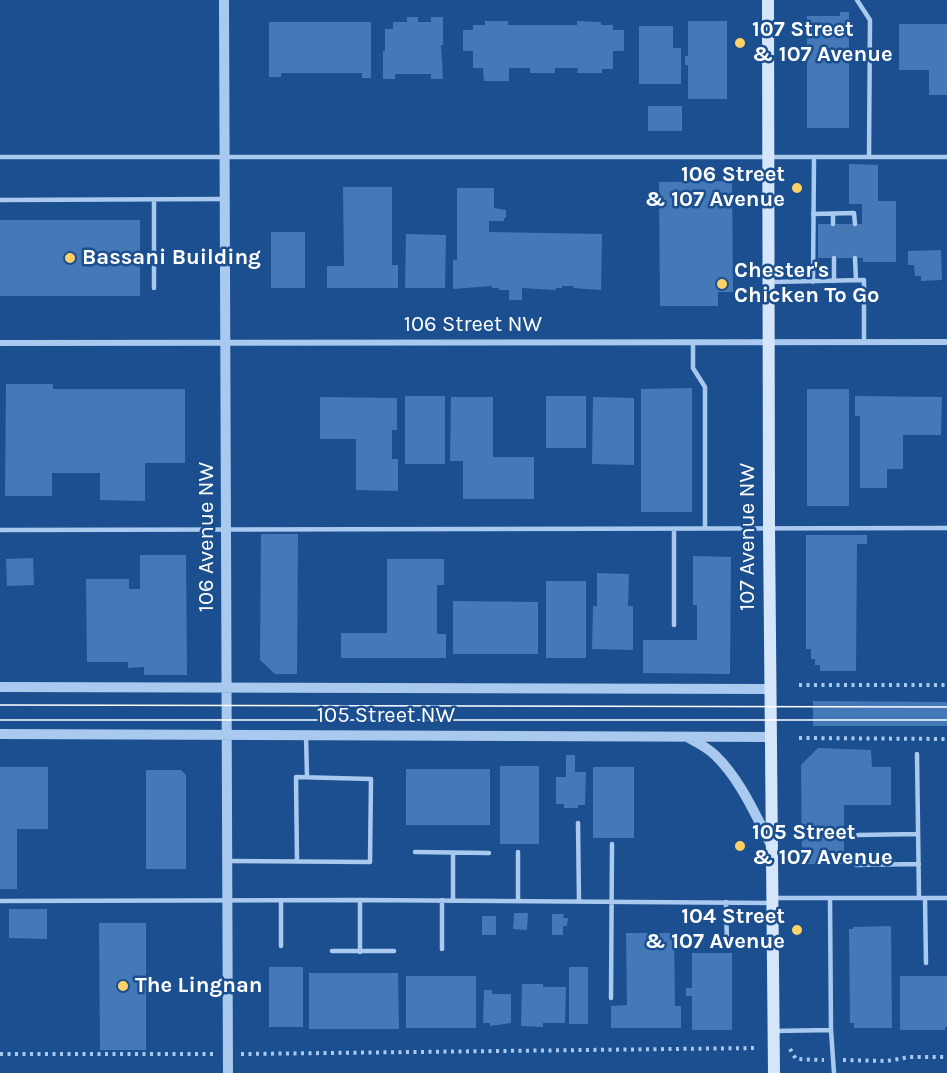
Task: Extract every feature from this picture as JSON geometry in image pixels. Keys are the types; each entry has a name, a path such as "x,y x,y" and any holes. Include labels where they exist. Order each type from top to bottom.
{"main road":[{"name":"107 Avenue NW","path":"768,0 769,528 774,1073"}],"street":[{"name":"106 Avenue NW","path":"224,0 228,1073"},
{"name":"106 Street NW","path":"0,343 947,342"},
{"name":"105 Street NW","path":"0,687 771,688"},
{"name":"105 Street NW","path":"0,734 771,737"},
{"path":"687,737 713,753 729,771 773,848"}],"lane":[{"path":"857,0 870,20 869,158"},
{"path":"0,157 947,158"},
{"path":"813,282 814,158"},
{"path":"0,200 225,199"},
{"path":"154,200 154,288"},
{"path":"813,213 854,213 855,224"},
{"path":"833,213 833,224"},
{"path":"834,258 834,281"},
{"path":"855,258 856,280"},
{"path":"769,282 864,280 864,342"},
{"path":"693,342 693,368 705,387 705,528"},
{"path":"0,530 947,528"},
{"path":"674,529 674,625"},
{"path":"306,735 307,777"},
{"path":"917,754 919,864 926,963"},
{"path":"229,861 370,862 370,778 296,777 297,861"},
{"path":"578,823 579,902"},
{"path":"858,835 918,834"},
{"path":"611,998 612,844"},
{"path":"415,852 489,853"},
{"path":"518,852 518,901"},
{"path":"453,853 453,900"},
{"path":"856,865 919,864"},
{"path":"830,898 831,1030 834,1073"},
{"path":"0,901 726,902 830,898 947,898"},
{"path":"281,900 281,946"},
{"path":"360,900 360,952"},
{"path":"441,900 442,950"},
{"path":"726,902 727,945"},
{"path":"332,951 394,951"},
{"path":"774,1031 831,1030"}],"path":[{"path":"799,685 947,685"},
{"path":"799,738 947,739"},
{"path":"0,1054 257,1055 791,1048 796,1059 887,1062 910,1057 947,1057"}],"building":[{"path":"840,12 849,12 849,128 807,128 807,16 840,16"},
{"path":"407,17 418,17 418,22 431,22 431,17 443,17 443,45 441,45 443,79 431,79 431,74 395,74 395,79 383,79 385,29 393,29 393,22 407,22"},
{"path":"485,21 508,21 508,25 577,25 577,21 601,22 601,25 613,25 613,30 624,30 624,51 613,51 613,69 602,69 602,73 577,73 578,68 555,68 555,73 530,73 530,68 509,68 509,81 484,81 483,68 473,68 473,51 463,51 463,30 473,30 473,25 485,25"},
{"path":"688,21 727,21 727,99 688,99 688,65 685,65 685,56 688,56"},
{"path":"269,22 371,22 371,78 362,78 362,73 281,73 281,77 269,77"},
{"path":"899,24 947,24 947,95 929,95 929,70 899,70"},
{"path":"639,26 673,26 673,48 681,48 681,84 639,84"},
{"path":"648,106 682,106 682,131 648,131"},
{"path":"849,164 878,165 878,201 896,201 896,262 863,262 863,258 818,258 818,224 862,224 862,204 849,204"},
{"path":"732,181 733,292 718,292 718,306 660,306 659,182"},
{"path":"343,187 392,187 392,265 398,265 398,288 327,288 327,266 344,266"},
{"path":"457,188 494,188 494,208 506,210 506,218 504,221 489,221 489,232 602,234 601,290 573,288 574,286 562,286 556,290 522,288 522,300 509,300 509,290 499,290 492,286 453,289 453,260 457,260"},
{"name":"Bassani Building","path":"0,220 140,220 140,296 0,296"},
{"path":"271,232 305,232 305,288 271,288"},
{"path":"406,234 446,235 445,288 405,288"},
{"path":"941,250 942,280 921,281 921,276 915,276 914,265 908,265 908,251"},
{"path":"6,384 53,384 53,389 185,389 185,463 145,463 145,501 100,500 100,473 52,473 52,496 5,496"},
{"path":"692,388 692,512 641,512 641,389"},
{"path":"807,389 849,389 849,506 807,506"},
{"path":"405,396 445,396 445,464 405,464"},
{"path":"546,396 586,396 586,448 546,448"},
{"path":"855,396 942,397 941,435 903,435 903,469 887,469 887,488 860,488 860,416 855,416"},
{"path":"320,397 397,398 397,430 392,430 392,459 398,459 398,491 356,490 356,439 320,439"},
{"path":"451,397 493,397 493,457 534,457 534,499 463,499 463,461 450,461"},
{"path":"593,397 634,398 634,465 592,464"},
{"path":"261,534 298,534 297,674 275,674 260,660"},
{"path":"806,535 867,535 867,544 857,544 856,671 820,671 820,665 815,665 815,659 811,659 811,649 806,649"},
{"path":"140,555 186,555 187,675 144,675 144,667 128,668 128,662 87,662 86,579 129,579 129,589 140,589"},
{"path":"693,556 731,557 730,674 643,673 643,640 697,640 697,605 693,605"},
{"path":"33,558 34,585 7,586 6,559"},
{"path":"387,559 444,559 444,585 437,585 437,634 446,634 446,658 341,658 341,633 387,633"},
{"path":"597,573 629,574 628,606 633,606 633,650 592,649 593,606 597,606"},
{"path":"546,581 586,581 586,658 546,658"},
{"path":"453,601 538,602 538,654 453,654"},
{"path":"813,701 947,702 947,726 813,726"},
{"path":"818,748 871,750 872,767 891,767 891,805 844,805 844,864 802,864 801,765"},
{"path":"566,755 575,755 575,772 586,772 585,805 578,805 578,808 564,808 564,804 556,804 556,777 566,777"},
{"path":"500,766 539,766 539,844 500,844"},
{"path":"0,767 48,767 48,829 17,829 17,889 0,889"},
{"path":"593,767 634,767 634,838 593,838"},
{"path":"406,769 490,769 490,825 406,825"},
{"path":"146,770 181,770 186,775 186,869 146,869"},
{"path":"9,909 47,909 47,939 9,938"},
{"path":"514,913 528,913 527,930 513,929"},
{"path":"552,914 564,914 563,918 568,918 567,926 563,926 563,935 552,935"},
{"path":"482,916 496,916 496,935 482,935"},
{"name":"The Lingnan","path":"99,923 146,923 146,1050 100,1050"},
{"path":"891,926 892,1028 854,1028 854,1023 850,1023 849,929"},
{"path":"626,933 674,933 675,1006 681,1006 681,1028 611,1028 611,1006 627,1005"},
{"path":"692,953 732,953 732,1030 692,1030 692,996 686,996 686,988 692,988"},
{"path":"269,967 303,967 303,1027 269,1027"},
{"path":"569,967 588,967 588,1024 569,1024"},
{"path":"309,973 398,973 399,1029 309,1029"},
{"path":"406,976 476,976 476,1028 406,1028"},
{"path":"900,976 947,976 947,1027 945,1030 900,1030"},
{"path":"522,984 566,987 565,1023 543,1023 543,1027 521,1026"},
{"path":"484,990 492,990 492,994 511,994 511,1023 490,1026 490,1023 483,1023"}],"tram line":[{"path":"0,705 947,707"},
{"path":"0,720 947,720"}],"place":[{"name":"107 Street & 107 Avenue","path":"740,43"},
{"name":"106 Street & 107 Avenue","path":"797,188"},
{"name":"Bassani Building","path":"70,258"},
{"name":"Chester's Chicken To Go","path":"722,284"},
{"name":"105 Street & 107 Avenue","path":"740,846"},
{"name":"104 Street & 107 Avenue","path":"797,930"},
{"name":"The Lingnan","path":"123,986"}]}
